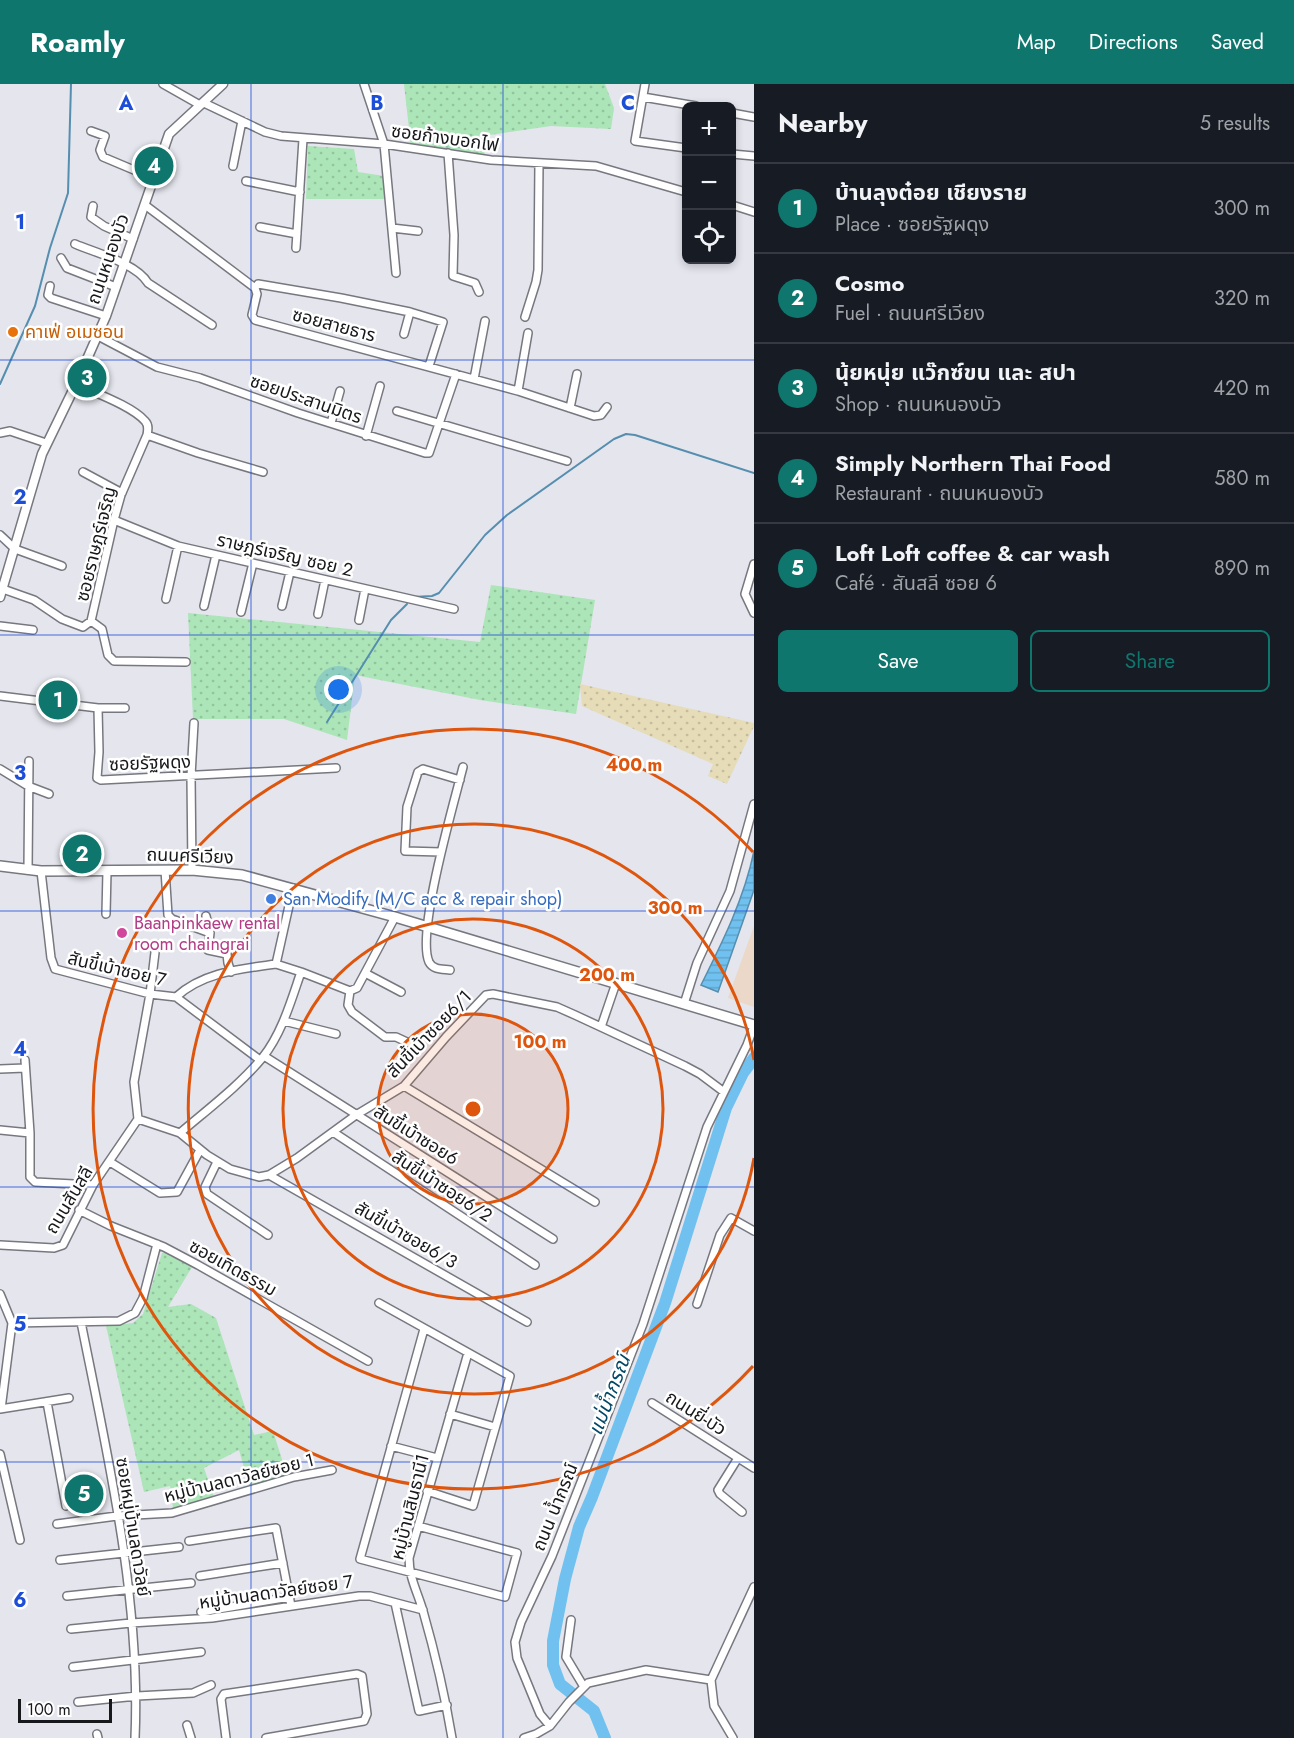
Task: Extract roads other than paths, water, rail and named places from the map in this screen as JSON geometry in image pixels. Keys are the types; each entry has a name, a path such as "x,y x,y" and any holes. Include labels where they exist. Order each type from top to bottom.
{"main road":[{"name":"ถนนศรีเวียง","path":"0,866 41,871 192,870 242,875 395,917 754,1026"}],"street":[{"name":"ซอยก้างบอกไฟ","path":"163,84 265,132 303,139 384,144 491,160 596,166 682,191"},
{"name":"ถนนหนองบัว","path":"1,591 46,443 76,384 106,316 169,134 223,84"},
{"path":"364,84 384,144 396,273"},
{"path":"645,84 635,141 682,147"},
{"path":"643,97 682,104"},
{"path":"736,114 754,117"},
{"path":"233,166 242,121"},
{"path":"91,131 105,136 100,150 103,157 153,178"},
{"path":"296,248 303,139"},
{"path":"448,153 454,235 453,276 474,283 479,292"},
{"path":"736,154 754,156"},
{"path":"525,317 536,282 539,163"},
{"path":"246,182 300,192"},
{"path":"145,205 255,288 258,284 267,284 410,312 443,322 429,366"},
{"path":"93,206 91,217 104,226 133,239"},
{"path":"736,206 754,212"},
{"path":"260,227 297,234"},
{"path":"392,228 418,231"},
{"path":"75,244 125,265 144,276 148,283 212,325"},
{"path":"61,258 67,268 116,287"},
{"path":"50,285 48,295 51,298 106,316"},
{"name":"ซอยสายธาร","path":"255,288 257,294 252,315 255,320 518,391 594,416 601,415 607,407"},
{"path":"404,334 410,312"},
{"path":"474,379 485,321"},
{"path":"518,391 528,333"},
{"name":"ซอยประสานมิตร","path":"98,336 158,367 200,378 366,436 429,453 456,374"},
{"path":"570,408 577,374"},
{"path":"76,384 124,406 145,421 148,427 147,435 262,472"},
{"path":"366,436 380,386"},
{"path":"331,423 340,391"},
{"path":"397,411 567,461"},
{"path":"0,433 10,431 46,443"},
{"name":"ซอยราษฎร์เจริญ","path":"1,591 34,600 62,620 83,627 91,621 114,519 122,493 147,435"},
{"path":"83,472 122,493"},
{"name":"ราษฎร์เจริญ ซอย 2","path":"114,519 178,546 454,609"},
{"path":"0,535 15,549 62,566"},
{"path":"166,599 178,546"},
{"path":"204,606 216,555"},
{"path":"241,612 253,563"},
{"path":"754,564 745,594 754,613"},
{"path":"282,606 290,572"},
{"path":"318,614 325,580"},
{"path":"359,620 365,589"},
{"path":"91,621 102,629 108,655 114,661 186,662"},
{"path":"0,626 33,630"},
{"path":"0,696 98,708 125,708"},
{"name":"ซอยรัฐผดุง","path":"98,708 97,778 100,780 336,768"},
{"path":"192,870 191,776 194,723"},
{"path":"28,870 29,761"},
{"path":"450,970 435,968 430,964 427,951 428,927 441,852 463,767"},
{"path":"0,769 28,786 50,794"},
{"path":"441,852 405,851 407,807 418,771 423,769 460,780"},
{"path":"684,1004 697,963 730,891 754,804"},
{"path":"165,870 168,915 172,919 210,933"},
{"name":"สันขี้เบ้าซอย 7","path":"41,871 51,958 55,969 150,994 176,997 262,1058"},
{"path":"106,914 107,871"},
{"path":"276,964 293,888"},
{"path":"206,916 210,933 208,950 227,954 231,972"},
{"path":"176,997 187,987 211,976 276,964 350,991 357,988 395,917"},
{"path":"156,944 150,994 134,1082 138,1119 180,1133 217,1162 248,1176 269,1175"},
{"path":"180,1133 222,1098 262,1058 284,1021 301,972"},
{"path":"365,974 401,992"},
{"path":"601,1027 616,983"},
{"path":"350,991 348,1005 352,1012 385,1037 396,1037 409,1043"},
{"name":"สันขี้เบ้าซอย6/1","path":"269,1175 356,1115 404,1086 486,995 494,994 557,1007 700,1074 724,1092"},
{"path":"284,1021 336,1034"},
{"name":"ถนน น้ำกรณ์","path":"550,1726 540,1714 517,1658 515,1642 521,1622 556,1546 643,1324 707,1127 754,1026"},
{"name":"สันขี้เบ้าซอย6","path":"262,1058 552,1239"},
{"path":"0,1070 25,1064 30,1133 30,1177 35,1182 93,1185"},
{"path":"404,1086 595,1202"},
{"name":"ถนนสันสลี","path":"0,1245 54,1248 63,1245 93,1185 138,1119"},
{"path":"0,1130 30,1133"},
{"name":"สันขี้เบ้าซอย6/2","path":"333,1132 534,1264"},
{"path":"110,1162 160,1193 177,1192 200,1150"},
{"path":"217,1162 205,1187 207,1194 268,1235"},
{"name":"สันขี้เบ้าซอย6/3","path":"269,1175 527,1322"},
{"name":"ซอยเทิดธรรม","path":"79,1210 198,1265 368,1361"},
{"path":"697,1304 720,1235 731,1218 754,1231"},
{"path":"12,1323 119,1321 135,1313 143,1298 157,1245"},
{"path":"0,1294 12,1323 0,1409 69,1398"},
{"path":"379,1303 510,1376 473,1506 427,1491"},
{"name":"ซอยหมู่บ้านลดาวัลย์","path":"81,1322 117,1516 128,1589 137,1696 135,1738"},
{"path":"418,1526 517,1553 505,1597 360,1559 424,1329"},
{"name":"หมู่บ้านสินธานี1","path":"452,1738 447,1705 423,1610 409,1571 409,1558 468,1353"},
{"path":"47,1402 66,1506"},
{"name":"ถนนยี่-บัว","path":"652,1403 754,1468"},
{"path":"450,1414 495,1427"},
{"path":"391,1446 437,1458"},
{"path":"0,1454 3,1484 20,1540"},
{"path":"738,1458 718,1490 742,1512"},
{"name":"หมู่บ้านลดาวัลย์ซอย 1","path":"57,1524 117,1516 172,1513 294,1477 332,1470"},
{"path":"189,1541 276,1528 291,1606"},
{"path":"60,1560 179,1546"},
{"path":"200,1576 283,1563"},
{"path":"67,1596 191,1583"},
{"path":"733,1738 714,1706 711,1680 754,1587"},
{"name":"หมู่บ้านลดาวัลย์ซอย 7","path":"71,1629 212,1618 365,1596 423,1610"},
{"path":"201,1612 290,1597"},
{"path":"395,1603 419,1711 447,1705"},
{"path":"571,1620 566,1657 582,1688"},
{"path":"73,1667 201,1652"},
{"path":"524,1738 550,1726 588,1683 646,1670 711,1680"},
{"path":"226,1738 221,1699 224,1694 361,1674 367,1714 364,1721 266,1738"},
{"path":"78,1702 193,1693 211,1685"},
{"path":"187,1725 191,1738"}],"water":[{"path":"754,851 754,890 718,992 701,985 739,903"}],"waterway":[{"path":"0,384 35,306 50,248 68,193 71,84"},
{"path":"413,597 432,596 439,593 485,535 507,515 614,439 626,434 754,473"},
{"path":"327,722 391,620 407,604"},
{"name":"แม่น้ำกรณ์","path":"605,1738 594,1711 560,1684 553,1665 553,1641 565,1579 579,1527 665,1303 726,1108 743,1073 754,1058"}],"place":[{"name":"Simply Northern Thai Food","path":"154,166"},
{"name":"คาเฟ่ อเมซอน","path":"13,332"},
{"name":"นุ้ยหนุ่ย แว๊กซ์ขน และ สปา","path":"87,378"},
{"name":"บ้านลุงต๋อย เชียงราย","path":"58,700"},
{"name":"Cosmo","path":"82,854"},
{"name":"San Modify (M/C acc & repair shop)","path":"271,899"},
{"name":"Baanpinkaew rental room chaingrai","path":"122,933"},
{"name":"Loft Loft coffee & car wash","path":"84,1494"}]}
